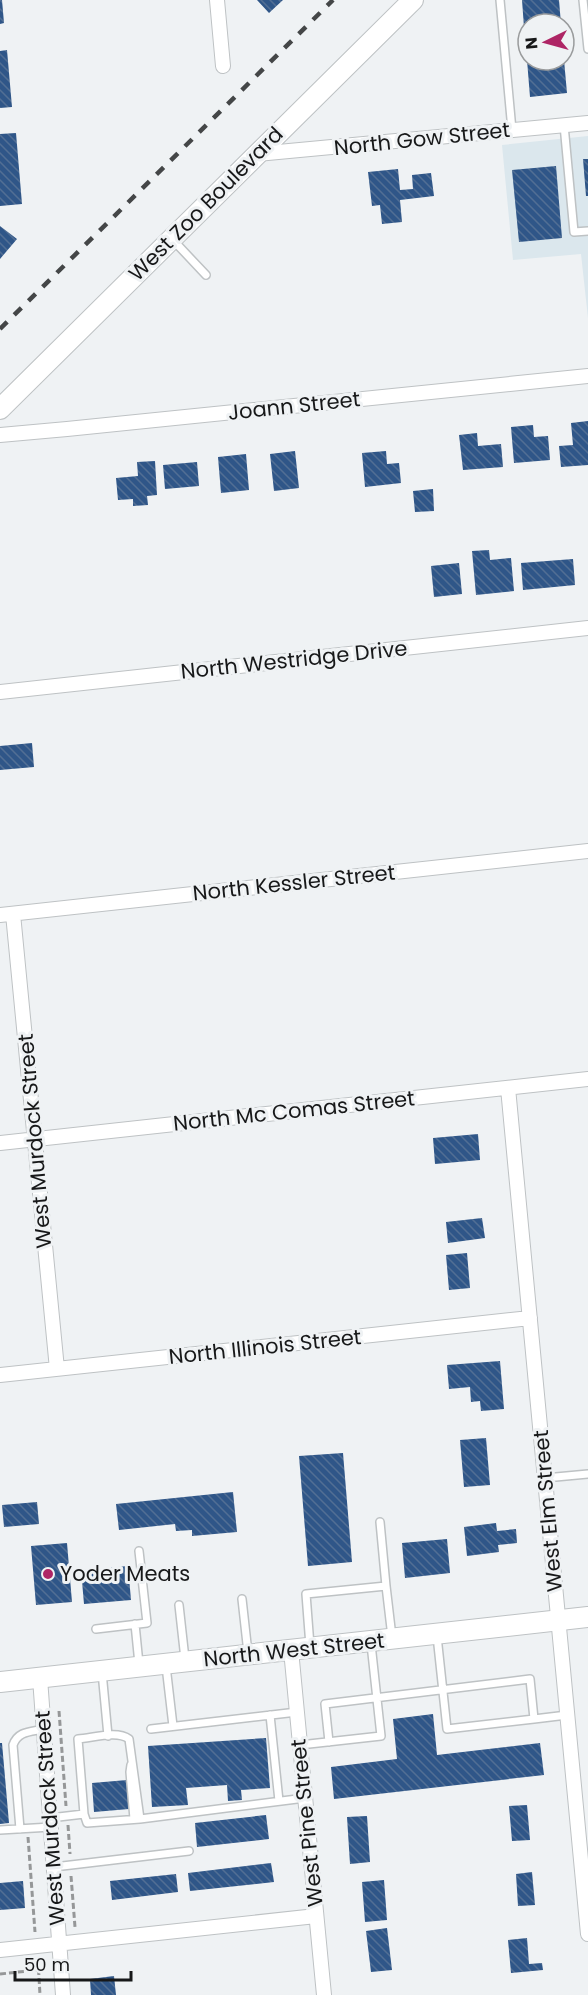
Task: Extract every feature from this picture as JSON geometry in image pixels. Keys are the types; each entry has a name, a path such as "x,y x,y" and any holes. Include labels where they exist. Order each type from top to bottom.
{"main road":[{"name":"West Zoo Boulevard","path":"0,409 413,0"},
{"name":"North West Street","path":"0,1682 588,1617"}],"street":[{"path":"217,0 223,66"},
{"name":"North Gow Street","path":"257,154 588,123"},
{"name":"Joann Street","path":"0,435 588,376"},
{"name":"North Westridge Drive","path":"0,692 588,628"},
{"name":"North Kessler Street","path":"7,914 588,851"},
{"name":"West Murdock Street","path":"7,914 35,1139 57,1369"},
{"name":"North Mc Comas Street","path":"0,1143 588,1078"},
{"name":"West Elm Street","path":"507,1088 588,1934"},
{"name":"North Illinois Street","path":"0,1375 530,1318"},
{"name":"West Pine Street","path":"291,1650 324,1995"},
{"name":"West Murdock Street","path":"40,1678 63,1995"},
{"path":"0,1950 316,1916"}],"lane":[{"path":"500,0 512,130"},
{"path":"583,0 588,49"},
{"path":"564,125 574,232 588,231"},
{"path":"171,239 206,275"},
{"path":"545,1478 588,1473"},
{"path":"380,1522 392,1639"},
{"path":"96,1629 147,1623 139,1551"},
{"path":"311,1648 306,1594 386,1586"},
{"path":"242,1599 249,1655"},
{"path":"173,1726 179,1605"},
{"path":"135,1624 140,1667"},
{"path":"437,1634 447,1729 567,1715"},
{"path":"300,1745 381,1736 370,1641"},
{"path":"102,1671 108,1736"},
{"path":"328,1742 325,1704 530,1679 534,1719"},
{"path":"151,1729 297,1712"},
{"path":"270,1715 279,1801"},
{"path":"23,1829 13,1745 15,1737 20,1734 44,1729"},
{"path":"137,1819 130,1772 133,1757 129,1739 126,1736 78,1739 84,1814 87,1823 137,1819 305,1798"},
{"path":"0,1830 23,1829 84,1814"},
{"path":"54,1868 189,1851"}],"path":[{"path":"23,1829 40,1995"},
{"path":"0,1974 38,1970"}],"shaded area":[{"path":"588,136 588,318 581,254 513,260 502,145"}],"building":[{"path":"0,0 2,0 4,23 0,24"},
{"path":"257,0 283,0 269,13"},
{"path":"522,0 559,0 560,12 523,12"},
{"path":"7,50 12,107 0,108 0,51"},
{"path":"528,72 565,72 567,93 530,97"},
{"path":"16,133 22,204 0,206 0,134"},
{"path":"583,159 588,159 588,196 586,196"},
{"path":"556,166 562,238 519,242 512,170"},
{"path":"398,169 400,190 413,189 412,175 431,173 434,196 400,200 402,222 382,224 380,205 372,206 368,172"},
{"path":"0,226 17,239 0,259"},
{"path":"588,421 588,465 561,467 559,446 573,445 571,423"},
{"path":"533,425 534,437 548,436 550,460 514,463 511,427"},
{"path":"477,433 478,446 501,444 503,467 463,470 459,435"},
{"path":"295,451 299,488 274,491 270,454"},
{"path":"386,451 387,464 399,463 401,483 365,487 362,453"},
{"path":"246,454 249,490 221,493 218,457"},
{"path":"155,461 157,495 147,496 148,505 133,506 133,499 118,500 116,478 138,476 137,462"},
{"path":"197,462 199,486 165,489 163,465"},
{"path":"433,489 434,511 415,512 413,491"},
{"path":"489,550 490,560 511,558 514,591 476,595 472,551"},
{"path":"573,559 575,585 523,590 521,563"},
{"path":"459,563 462,594 434,597 431,566"},
{"path":"32,743 34,767 0,770 0,746"},
{"path":"478,1134 480,1160 435,1164 433,1138"},
{"path":"482,1218 485,1238 448,1243 446,1222"},
{"path":"467,1253 470,1288 449,1290 446,1255"},
{"path":"500,1361 504,1409 481,1411 480,1401 471,1402 470,1387 449,1389 447,1365"},
{"path":"486,1438 490,1485 464,1487 460,1440"},
{"path":"343,1453 352,1562 308,1566 299,1456"},
{"path":"233,1492 237,1532 192,1536 192,1530 176,1531 175,1524 119,1530 116,1504"},
{"path":"37,1502 39,1524 4,1527 2,1505"},
{"path":"496,1523 497,1531 516,1529 517,1543 498,1545 499,1552 467,1556 464,1527"},
{"path":"447,1539 450,1573 405,1578 402,1543"},
{"path":"67,1543 72,1602 36,1605 31,1546"},
{"path":"128,1566 131,1600 84,1604 81,1570"},
{"path":"433,1714 437,1755 540,1743 544,1775 334,1799 331,1767 397,1759 393,1719"},
{"path":"266,1738 270,1788 241,1790 242,1800 228,1801 227,1785 186,1788 188,1805 152,1807 148,1746"},
{"path":"0,1743 2,1743 9,1823 0,1824"},
{"path":"127,1780 129,1809 94,1812 92,1783"},
{"path":"527,1805 530,1840 512,1841 509,1806"},
{"path":"266,1815 269,1839 197,1847 195,1823"},
{"path":"367,1816 370,1862 350,1864 347,1817"},
{"path":"271,1863 274,1882 190,1891 188,1873"},
{"path":"532,1872 535,1905 518,1906 516,1874"},
{"path":"176,1874 178,1892 112,1900 110,1881"},
{"path":"384,1880 387,1920 365,1922 362,1882"},
{"path":"23,1881 25,1908 0,1910 0,1883"},
{"path":"387,1928 392,1970 371,1972 366,1931"},
{"path":"527,1938 529,1964 542,1963 543,1970 511,1973 508,1940"},
{"path":"114,1976 116,1995 91,1995 90,1979"}],"railway":[{"path":"0,329 333,0"}],"place":[{"name":"Yoder Meats","path":"48,1574"}]}
